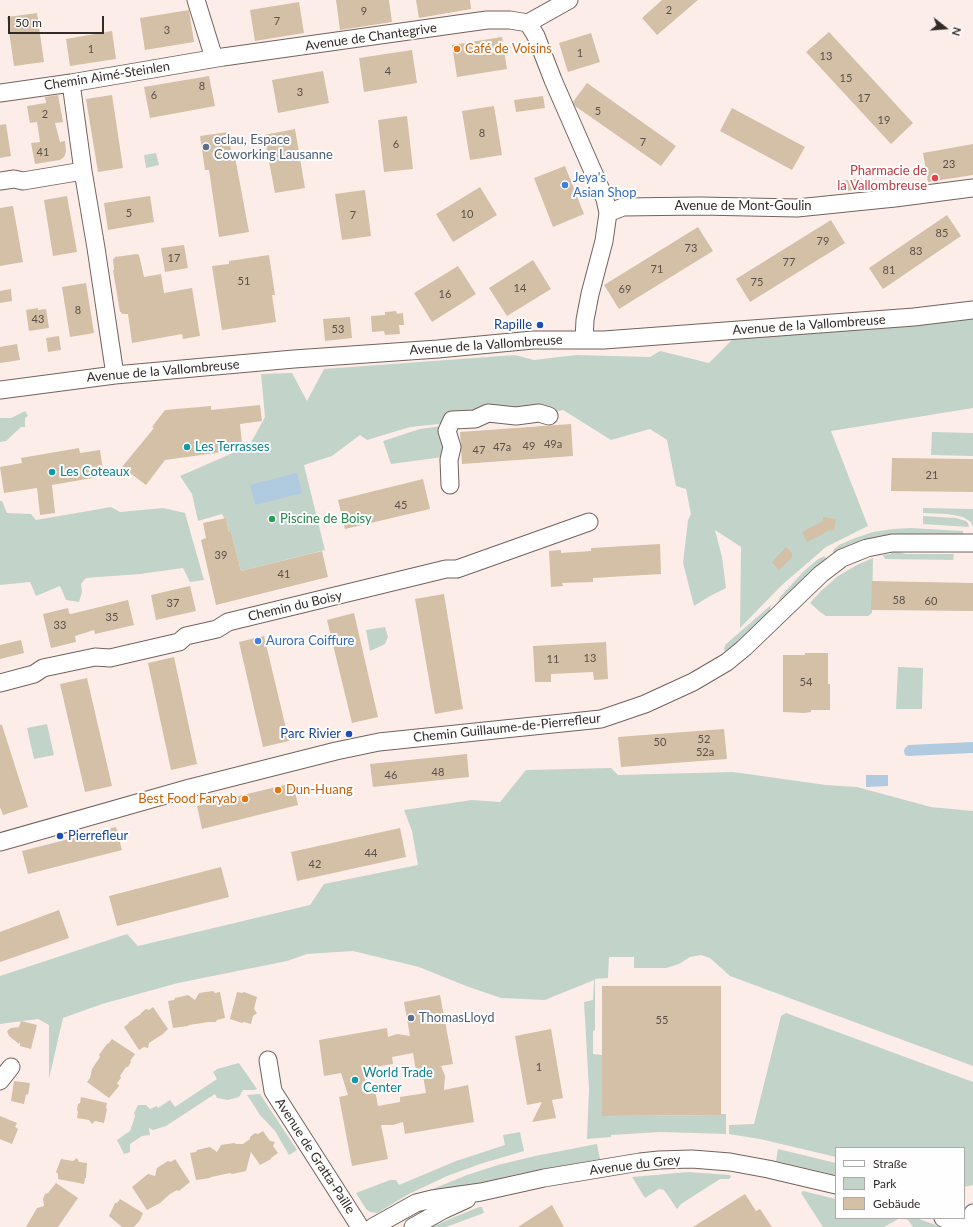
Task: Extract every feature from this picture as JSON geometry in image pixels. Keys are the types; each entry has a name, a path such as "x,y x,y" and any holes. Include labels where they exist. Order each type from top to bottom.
{"street":[{"path":"196,0 214,58"},
{"path":"569,0 528,23 536,36 553,80 604,199 608,213 604,241 590,294 585,320 584,340"},
{"name":"Avenue de Chantegrive","path":"214,58 487,20 510,20 528,23"},
{"name":"Chemin Aimé-Steinlen","path":"0,93 71,83 214,58"},
{"path":"71,83 83,171 115,374"},
{"path":"0,181 14,179 23,181 83,171"},
{"name":"Avenue de Mont-Goulin","path":"608,213 623,207 700,206 797,208 973,188"},
{"name":"Avenue de la Vallombreuse","path":"0,390 115,374 533,340 604,340 914,317 973,310"},
{"path":"450,485 449,460 452,447 447,430 452,420 474,419 488,413 516,416 539,413 549,416"},
{"name":"Chemin du Boisy","path":"0,683 34,674 43,668 95,657 110,658 179,642 186,636 216,629 228,622 446,569 458,569 589,522"},
{"name":"Chemin Guillaume-de-Pierrefleur","path":"0,842 190,788 336,751 379,742 601,719 645,704 694,682 727,662 744,648 821,574 842,558 867,548 892,542 973,543"},
{"name":"Avenue de Gratta-Paille","path":"268,1060 274,1091 360,1227"},
{"path":"0,1081 12,1067"},
{"name":"Avenue du Grey","path":"373,1227 416,1203 432,1199 481,1192 544,1178 640,1162 679,1159 715,1161 746,1165 835,1185"},
{"name":"Avenue du Grey","path":"413,1227 443,1210 481,1192"},
{"path":"971,1227 973,1214"},
{"path":"945,1219 962,1227"}],"green space":[{"path":"156,153 159,165 146,168 144,155"},
{"path":"973,315 973,408 831,431 868,526 826,547 782,585 740,628 741,547 715,530 722,557 726,588 694,606 683,563 688,520 691,514 686,489 676,486 667,440 650,429 611,440 563,410 547,413 410,427 367,440 360,435 332,456 304,465 325,550 241,571 226,518 224,518 222,514 198,521 192,494 180,476 249,446 265,417 261,374 292,373 307,401 324,369 515,355 534,360 576,355 650,357 660,351 709,363 734,338"},
{"path":"25,411 28,416 25,418 25,427 21,427 6,441 0,442 0,418 11,418"},
{"path":"442,426 443,457 391,464 383,441 420,429"},
{"path":"932,432 973,433 973,456 931,455"},
{"path":"0,501 2,501 7,513 31,514 36,520 111,507 120,512 163,508 185,513 204,580 190,582 183,568 140,574 86,578 81,584 82,592 79,602 66,600 60,586 36,596 30,582 0,585"},
{"path":"923,508 973,509 973,527 971,522 963,517 947,514 923,513"},
{"path":"923,516 956,518 966,521 969,527 923,524"},
{"path":"911,528 963,531 963,536 894,534 875,537 859,542 835,554 833,552 839,545 873,532"},
{"path":"891,550 906,554 954,554 953,560 885,559 883,555 891,554"},
{"path":"824,556 827,559 779,604 780,597 804,571"},
{"path":"873,558 872,613 868,616 826,616 810,603 838,576"},
{"path":"771,605 769,614 725,652 724,648 726,644"},
{"path":"385,627 388,637 385,644 370,651 366,630"},
{"path":"898,667 923,668 922,709 896,709"},
{"path":"47,724 54,755 34,759 27,728"},
{"path":"611,768 618,775 733,772 826,785 857,787 931,807 973,811 973,1066 730,976 710,958 701,955 690,957 679,964 666,968 634,968 634,957 609,957 608,978 595,979 595,1030 593,1031 593,1054 602,1055 602,1116 726,1114 726,1134 660,1132 611,1135 611,1137 587,1139 589,1089 584,1002 593,1000 594,980 545,1000 501,998 419,967 353,951 307,954 287,961 178,983 102,1004 63,1018 49,1079 49,1025 38,1019 0,1024 0,976 127,934 138,946 310,905 324,884 418,865 412,831 404,810 472,800 500,802 526,770"},
{"path":"786,1013 973,1082 973,1185 965,1187 965,1147 835,1147 835,1157 760,1139 729,1134 729,1125 754,1124 781,1016"},
{"path":"239,1063 257,1089 243,1090 239,1097 228,1100 217,1098 215,1094 166,1126 153,1130 149,1128 150,1135 142,1136 130,1144 130,1152 124,1154 117,1140 130,1131 135,1116 134,1113 138,1105 146,1105 150,1109 157,1106 158,1108 170,1100 175,1107 217,1079 213,1072 217,1069"},
{"path":"260,1094 297,1150 289,1155 275,1131 260,1115 247,1095"},
{"path":"520,1132 524,1151 480,1164 447,1176 409,1194 377,1213 370,1212 366,1209 356,1193 390,1180 396,1180 399,1185 456,1161 505,1145 503,1135"},
{"path":"597,1144 600,1159 523,1173 417,1197 467,1175 498,1165"},
{"path":"778,1149 835,1163 835,1175 776,1161"},
{"path":"688,1172 730,1175 731,1177 729,1179 720,1179 681,1204 677,1209 664,1190 659,1189 645,1198 632,1177"},
{"path":"803,1191 835,1199 835,1219 898,1219 884,1227 823,1227 801,1193"},
{"path":"482,1207 484,1213 446,1227 432,1227 452,1218"},
{"path":"905,1219 919,1219 942,1227 913,1227 908,1220"}],"water":[{"path":"297,473 302,493 255,505 250,485"},
{"path":"973,742 973,753 908,756 905,755 904,751 908,745"},
{"path":"866,775 888,775 888,786 866,787"}],"building":[{"path":"336,0 389,0 392,22 340,30"},
{"path":"416,0 470,0 471,9 419,18"},
{"path":"662,0 698,0 657,35 642,18"},
{"path":"299,2 304,33 255,41 250,10"},
{"path":"189,10 194,42 145,50 140,18"},
{"path":"37,13 44,62 14,66 7,17"},
{"path":"112,31 116,59 70,66 66,39"},
{"path":"829,32 913,123 891,144 806,52"},
{"path":"591,33 600,62 568,72 559,43"},
{"path":"502,37 507,69 457,77 452,45"},
{"path":"412,50 417,83 364,92 359,58"},
{"path":"323,71 329,103 278,113 272,80"},
{"path":"209,76 215,106 150,118 144,87"},
{"path":"587,83 676,146 661,166 575,106 573,102"},
{"path":"58,95 63,122 55,123 60,142 65,141 66,152 64,157 60,160 35,164 31,143 40,142 37,122 30,123 27,106 46,103 45,97"},
{"path":"112,95 123,168 98,172 86,99"},
{"path":"543,96 545,108 516,112 514,100"},
{"path":"494,106 502,155 470,160 462,111"},
{"path":"732,108 805,147 792,170 720,131"},
{"path":"407,116 413,169 384,172 378,120"},
{"path":"6,124 11,156 0,158 0,125"},
{"path":"295,129 305,188 275,193 264,135"},
{"path":"228,132 232,157 235,157 249,232 219,237 209,170 205,170 200,136"},
{"path":"973,144 973,175 928,182 923,153"},
{"path":"565,166 584,214 553,227 534,178"},
{"path":"861,178 862,189 838,192 836,182"},
{"path":"480,187 497,215 453,242 436,214"},
{"path":"365,190 371,236 342,240 335,194"},
{"path":"67,196 77,252 53,256 44,200"},
{"path":"150,196 154,222 108,230 104,203"},
{"path":"13,206 23,262 0,266 0,208"},
{"path":"947,215 961,236 883,289 869,268"},
{"path":"831,220 845,243 750,302 736,279"},
{"path":"698,227 713,251 619,309 604,285"},
{"path":"184,245 188,268 165,272 161,248"},
{"path":"139,255 144,277 161,274 164,293 192,288 200,336 183,339 182,334 132,343 128,314 122,314 120,312 113,270 113,259 115,257"},
{"path":"269,255 275,295 272,295 276,322 222,330 212,266 229,264 229,261"},
{"path":"533,260 551,289 507,316 489,288"},
{"path":"458,266 476,294 432,322 414,293"},
{"path":"86,283 94,333 70,337 62,287"},
{"path":"11,289 12,301 0,303 0,291"},
{"path":"38,308 38,310 46,309 49,328 29,331 26,310"},
{"path":"396,311 397,314 403,313 404,325 399,325 400,334 385,335 384,331 372,332 371,316 385,315 385,312"},
{"path":"350,317 352,338 325,341 323,319"},
{"path":"59,336 61,350 48,352 46,338"},
{"path":"17,344 20,360 0,363 0,347"},
{"name":"Les Terrasses","path":"260,405 262,421 240,424 242,444 236,445 237,450 165,460 146,485 122,467 154,428 152,427 165,410 211,406 211,410"},
{"path":"571,424 573,456 462,464 460,432"},
{"name":"Les Coteaux","path":"79,448 80,453 100,450 104,476 52,485 55,513 40,515 37,488 4,493 0,467 22,463 21,458"},
{"path":"892,458 973,459 973,492 891,491"},
{"path":"423,479 430,509 345,529 338,500"},
{"path":"823,517 836,519 834,531 830,530 807,542 802,532 823,521"},
{"path":"226,518 241,571 322,551 328,577 216,605 201,540 206,538 203,523"},
{"path":"660,544 661,574 593,578 593,582 562,583 563,586 551,587 549,551 561,550 561,553 591,551 591,548"},
{"path":"786,547 792,553 792,557 779,570 772,562"},
{"path":"872,581 973,583 973,611 871,610"},
{"path":"190,586 196,611 156,620 151,595"},
{"path":"444,594 463,709 435,714 415,599"},
{"path":"128,600 134,625 95,634 94,630 75,636 76,642 51,648 43,614 68,608 69,613 71,614"},
{"path":"354,613 378,717 352,723 327,620"},
{"path":"264,636 289,741 263,747 239,642"},
{"path":"21,640 24,653 0,659 0,645"},
{"path":"606,642 608,679 594,680 593,672 551,674 551,682 535,682 533,646"},
{"path":"805,653 828,653 830,710 811,710 811,712 804,713 783,712 783,655 805,655"},
{"path":"174,657 197,764 171,770 148,663"},
{"path":"87,678 112,786 85,792 60,684"},
{"path":"0,725 2,725 28,807 3,815 0,807"},
{"path":"724,729 727,759 621,767 618,737"},
{"path":"467,754 469,777 373,787 370,764"},
{"path":"293,783 298,805 202,829 197,806"},
{"path":"116,827 122,850 28,874 22,851"},
{"path":"400,828 406,857 297,881 291,852"},
{"path":"221,867 229,897 117,926 109,896"},
{"path":"59,910 69,938 0,962 0,932"},
{"path":"602,986 721,986 721,1115 602,1116"},
{"path":"213,991 215,993 220,992 225,1018 217,1020 216,1022 173,1028 168,1001 188,995 195,1000 199,993"},
{"path":"237,992 244,992 257,997 254,1009 257,1013 253,1016 251,1024 230,1019"},
{"name":"World Trade Center","path":"440,995 453,1064 441,1066 445,1076 444,1090 468,1085 474,1122 405,1134 403,1122 393,1125 381,1125 388,1159 352,1166 339,1097 348,1095 341,1073 324,1076 319,1040 387,1028 388,1037 397,1034 410,1036 404,1002","holes":["413,1053 416,1071 422,1070 426,1093 400,1097 400,1102 378,1106 375,1090 368,1091 363,1069 393,1064 392,1057"]},
{"path":"153,1007 168,1029 149,1043 148,1048 144,1047 139,1050 124,1027 146,1009 149,1010"},
{"path":"21,1021 37,1025 31,1049 20,1046 20,1042 19,1044 9,1036 7,1031 11,1028 19,1027"},
{"path":"551,1029 563,1098 552,1100 556,1118 532,1122 542,1102 527,1105 515,1036"},
{"path":"112,1039 135,1054 128,1067 126,1067 120,1076 121,1078 117,1083 119,1086 109,1098 87,1082 90,1078 92,1069 100,1057 99,1055"},
{"path":"14,1081 30,1083 28,1095 26,1094 24,1104 11,1101"},
{"path":"81,1097 107,1103 104,1123 95,1121 92,1124 89,1120 77,1118 78,1104 80,1103"},
{"path":"0,1116 17,1123 15,1127 18,1129 12,1144 0,1139"},
{"path":"263,1131 270,1141 275,1142 273,1146 278,1153 271,1159 260,1165 251,1152 246,1171 196,1180 190,1153 210,1147 217,1152 221,1145 234,1143 243,1144 255,1133 258,1134"},
{"path":"77,1158 79,1162 87,1163 84,1184 58,1179 58,1174 56,1172 61,1159 73,1161"},
{"path":"175,1159 190,1182 179,1191 177,1190 170,1194 160,1203 147,1210 132,1187 148,1174 155,1176 157,1168 168,1161 171,1162"},
{"path":"56,1183 78,1198 58,1227 26,1227 37,1208 44,1206 43,1199 45,1194 48,1193"},
{"path":"745,1194 756,1211 760,1209 772,1227 693,1227"},
{"path":"120,1199 143,1213 140,1220 134,1227 122,1227 109,1216 115,1203 117,1203"},
{"path":"552,1205 564,1227 518,1227"}],"place":[{"name":"Café de Voisins","path":"457,49"},
{"name":"eclau, Espace Coworking Lausanne","path":"206,147"},
{"name":"Pharmacie de la Vallombreuse","path":"935,178"},
{"name":"Jeya's Asian Shop","path":"565,185"},
{"name":"Rapille","path":"540,325"},
{"name":"Les Terrasses","path":"187,447"},
{"name":"Les Coteaux","path":"52,472"},
{"name":"Piscine de Boisy","path":"272,519"},
{"name":"Aurora Coiffure","path":"258,641"},
{"name":"Parc Rivier","path":"349,734"},
{"name":"Dun-Huang","path":"278,790"},
{"name":"Best Food Faryab","path":"245,799"},
{"name":"Pierrefleur","path":"60,836"},
{"name":"ThomasLloyd","path":"411,1018"},
{"name":"World Trade Center","path":"355,1080"}]}
